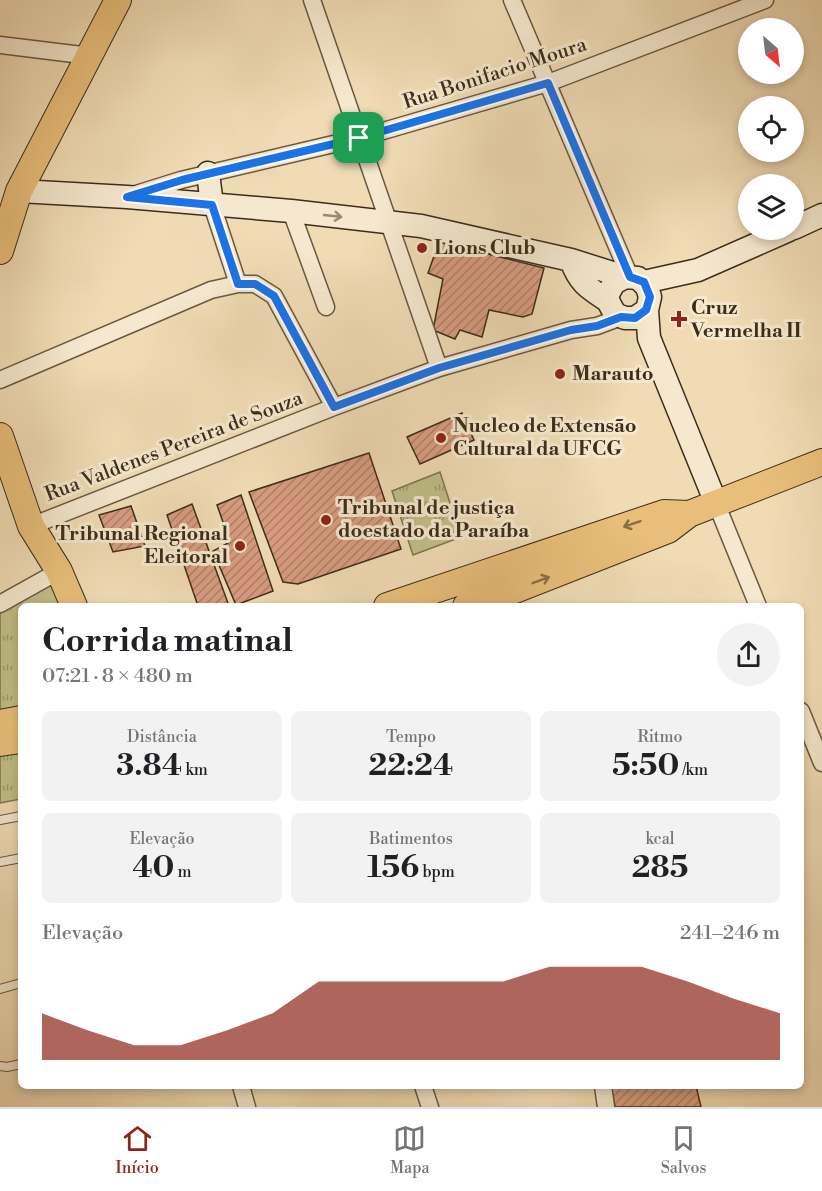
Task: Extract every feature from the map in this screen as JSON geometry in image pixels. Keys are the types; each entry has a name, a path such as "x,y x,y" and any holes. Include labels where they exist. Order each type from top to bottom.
{"main road":[{"path":"0,251 9,190 90,57 118,0"},
{"path":"208,173 212,205"},
{"path":"9,190 291,211 421,226 571,260 577,276 586,287 629,299 669,294 698,270 766,240"},
{"path":"804,223 822,215"},
{"path":"629,299 649,338 716,503"},
{"path":"0,436 31,526 60,571 73,603"},
{"path":"474,603 668,530 689,514 822,462"},
{"path":"407,603 514,587"},
{"path":"0,723 18,720"},
{"path":"0,743 18,740"}],"street":[{"path":"312,0 439,368"},
{"path":"512,0 548,83 629,299"},
{"name":"Rua Bonifacio Moura","path":"127,197 208,173 359,138 548,83 765,0"},
{"path":"0,45 90,57"},
{"path":"212,205 238,284"},
{"path":"291,211 326,307"},
{"path":"0,380 211,290 238,284 255,284 274,296 334,407"},
{"name":"Rua Valdenes Pereira de Souza","path":"31,526 439,368 571,330 629,299"},
{"path":"716,503 757,603"},
{"path":"0,604 60,571"},
{"path":"810,727 822,763"},
{"path":"242,1089 247,1107"},
{"path":"424,1089 430,1107"},
{"path":"603,1089 606,1107"}],"lane":[{"path":"0,820 18,817"},
{"path":"0,862 18,859"},
{"path":"0,989 18,984"},
{"path":"0,1066 18,1065"}],"green space":[{"path":"440,472 461,537 413,555 392,491"},
{"path":"50,579 60,603 18,603 18,707 0,710 0,610"},
{"path":"18,750 18,800 0,803 0,753"}],"building":[{"path":"439,242 544,268 532,314 523,317 489,310 482,337 460,330 455,339 433,330 443,279 428,273"},
{"name":"Nucleo de Extensão Cultural da UFCG","path":"462,413 474,440 420,464 407,437"},
{"name":"Tribunal de justiça doestado da Paraíba","path":"369,453 401,549 298,584 283,582 249,492"},
{"name":"Tribunal Regional Eleitoral","path":"241,495 273,591 241,603 235,603 213,551 230,542 217,505"},
{"path":"192,504 228,603 197,603 167,515"},
{"path":"131,506 145,546 113,552 99,515"},
{"path":"612,1089 697,1089 701,1107 615,1107"}],"place":[{"name":"Lions Club","path":"422,248"},
{"name":"Cruz Vermelha II","path":"679,319"},
{"name":"Marauto","path":"560,374"},
{"name":"Nucleo de Extensão Cultural da UFCG","path":"441,438"},
{"name":"Tribunal de justiça doestado da Paraíba","path":"326,520"},
{"name":"Tribunal Regional Eleitoral","path":"240,546"}],"route":[{"path":"548,83 630,277 644,282 650,292 650,303 646,310 635,318 621,317 597,326 571,330 439,368 334,407 274,296 255,284 238,284 212,205 127,197 208,173 359,138 548,83"}]}
